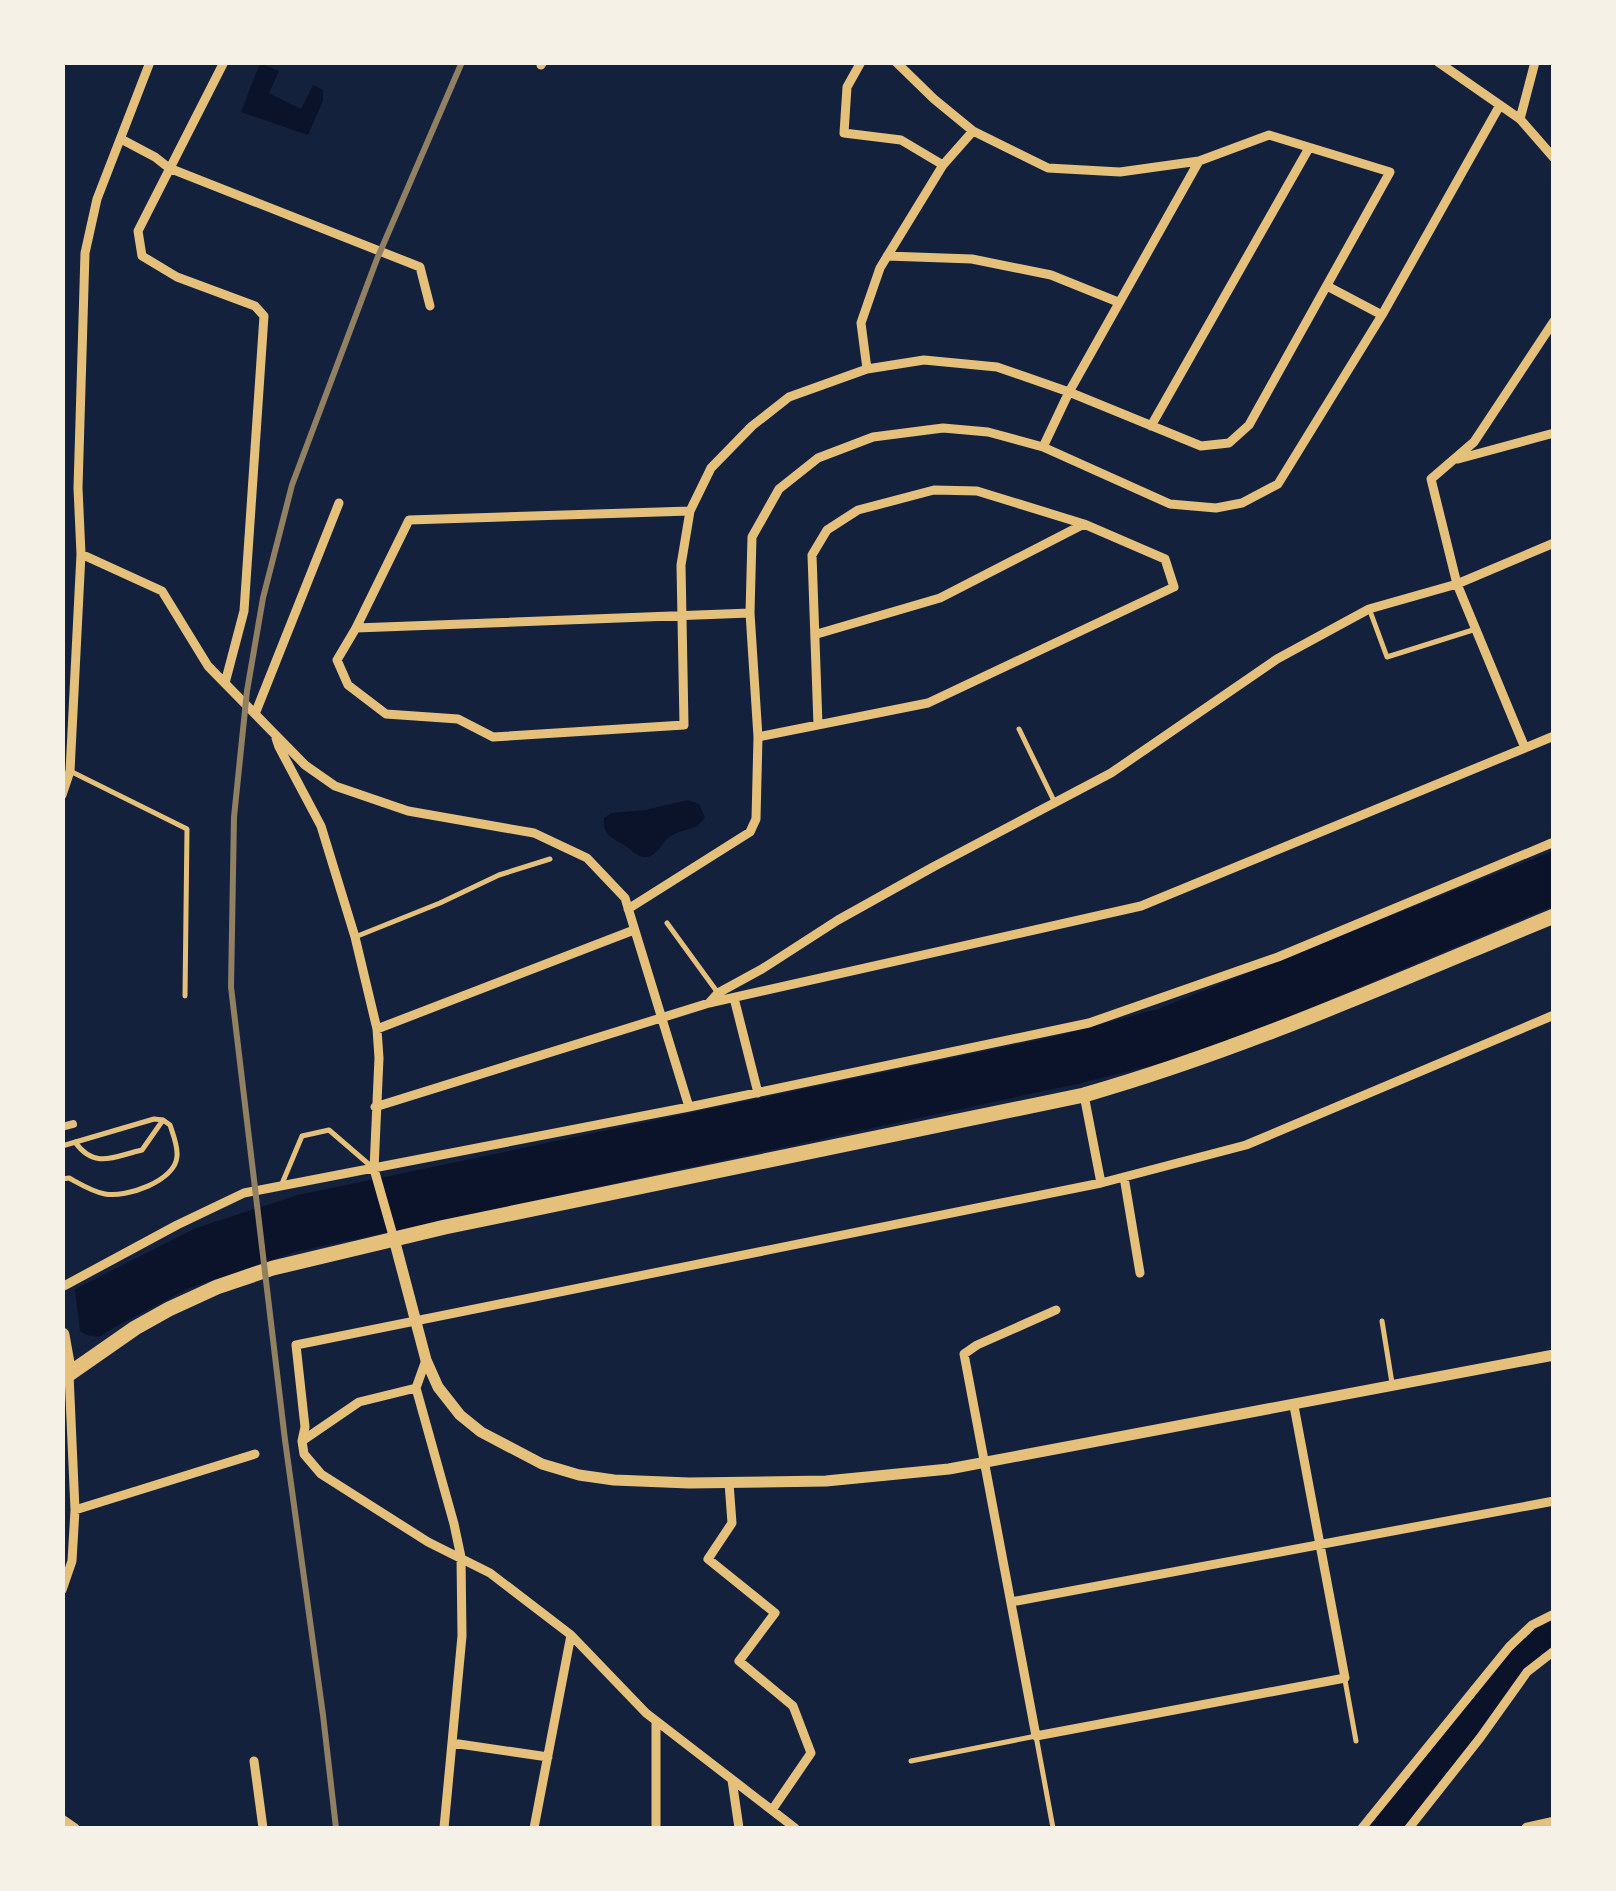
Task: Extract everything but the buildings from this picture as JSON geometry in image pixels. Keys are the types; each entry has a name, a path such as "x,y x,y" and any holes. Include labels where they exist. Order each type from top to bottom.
{"main road":[{"path":"62,1335 65,1370 217,1287 393,1235 1084,1096 1275,1032 1554,916"}],"street":[{"path":"62,795 81,554 78,488 86,253 97,200 150,62"},
{"path":"224,62 138,232 142,256 177,276 255,306 264,316 244,612 224,682"},
{"path":"861,62 847,87 844,133 902,140 942,165"},
{"path":"690,511 409,520 337,660 348,685 386,714 458,719 492,737 684,725 680,565 690,511 711,468 752,426 790,397 867,369 924,360 997,368 1069,392 1201,446 1229,442 1249,425 1390,172 1269,135 1199,161 1120,172 1048,168 973,132 896,62"},
{"path":"1438,62 1520,119 1554,158"},
{"path":"1520,119 1535,62"},
{"path":"628,909 750,832 756,818 758,737 750,612 752,537 779,489 818,458 873,437 944,428 988,432 1042,447 1170,504 1216,508 1242,503 1278,484 1382,315 1500,104"},
{"path":"867,369 861,324 880,268 942,165 973,132"},
{"path":"121,139 155,156 169,168 420,267 430,306"},
{"path":"1150,426 1309,148"},
{"path":"1042,447 1118,302 1199,161"},
{"path":"887,256 972,259 1051,275 1118,302"},
{"path":"1326,286 1382,315"},
{"path":"1525,748 1458,584 1431,479 1474,442 1554,322"},
{"path":"1455,460 1554,433"},
{"path":"62,484 78,488"},
{"path":"758,737 818,725 928,703 1174,587 1165,559 1084,524 977,492 934,490 858,510 827,530 812,556 818,725"},
{"path":"255,714 339,502"},
{"path":"817,634 940,598 1084,524"},
{"path":"710,1003 718,993 933,866 1111,773 1277,660 1369,609 1458,584 1554,542"},
{"path":"81,554 162,590 208,666 305,765 335,786 408,812 534,833 586,858 625,898 688,1107"},
{"path":"356,628 750,612"},
{"path":"275,735 278,748 320,826 377,1029 376,1174 426,1360 438,1387 480,1432 542,1464 614,1480 729,1484 867,1478 985,1462 1554,1355"},
{"path":"375,1108 710,1003 1141,906 1554,736"},
{"path":"62,1287 244,1193 376,1174 1088,1023 1278,957 1554,842"},
{"path":"377,1029 634,930"},
{"path":"734,998 758,1092"},
{"path":"796,1828 656,1721 572,1635 490,1573 428,1542 321,1474 304,1454 296,1345 1101,1183 1246,1145 1554,1015"},
{"path":"1084,1096 1101,1183"},
{"path":"62,1128 73,1124"},
{"path":"1124,1177 1140,1273"},
{"path":"1056,1310 964,1354 1036,1736 1345,1678 1294,1406"},
{"path":"426,1360 416,1388 461,1557 462,1636 444,1828"},
{"path":"62,1590 74,1510 65,1370"},
{"path":"302,1440 359,1402 416,1388"},
{"path":"74,1510 255,1454"},
{"path":"62,1480 72,1473"},
{"path":"729,1484 732,1523 708,1559 775,1613 739,1660 793,1706 811,1753 772,1810"},
{"path":"1011,1602 1554,1501"},
{"path":"1362,1828 1509,1647 1532,1625 1554,1614"},
{"path":"534,1828 572,1635"},
{"path":"1409,1828 1528,1672 1554,1651"},
{"path":"656,1721 656,1828"},
{"path":"452,1743 548,1757"},
{"path":"254,1761 263,1828"},
{"path":"732,1780 739,1828"},
{"path":"62,1819 76,1828"},
{"path":"1527,1828 1554,1822"}],"lane":[{"path":"1369,609 1387,657 1476,629"},
{"path":"1019,729 1055,803"},
{"path":"66,769 187,829 185,996"},
{"path":"354,937 440,904 499,875 550,860"},
{"path":"667,923 718,993"},
{"path":"62,1146 154,1119 170,1125 178,1158 165,1177 131,1192 106,1195 62,1179"},
{"path":"75,1142 90,1158 99,1160 142,1150 163,1120"},
{"path":"281,1186 302,1136 329,1130 376,1174"},
{"path":"1382,1321 1393,1386"},
{"path":"1345,1678 1356,1742"},
{"path":"910,1761 1036,1736 1054,1828"}],"water":[{"path":"260,63 279,71 269,93 301,109 313,85 323,90 323,101 308,135 241,112"},
{"path":"688,800 699,804 705,817 694,827 671,836 651,856 638,855 609,836 605,829 604,818 611,813"},
{"path":"1553,851 1553,906 1286,1018 1170,1061 295,1252 189,1288 63,1360 63,1298 196,1228 298,1195 1053,1037 1158,1009"}],"pier":[{"path":"75,1290 80,1331 99,1337 63,1360 63,1298"}],"waterway":[{"path":"1385,1828 1511,1669 1554,1631"}],"railway":[{"path":"336,1828 231,987 234,817 247,691 263,598 292,485 377,259 462,62"}]}
